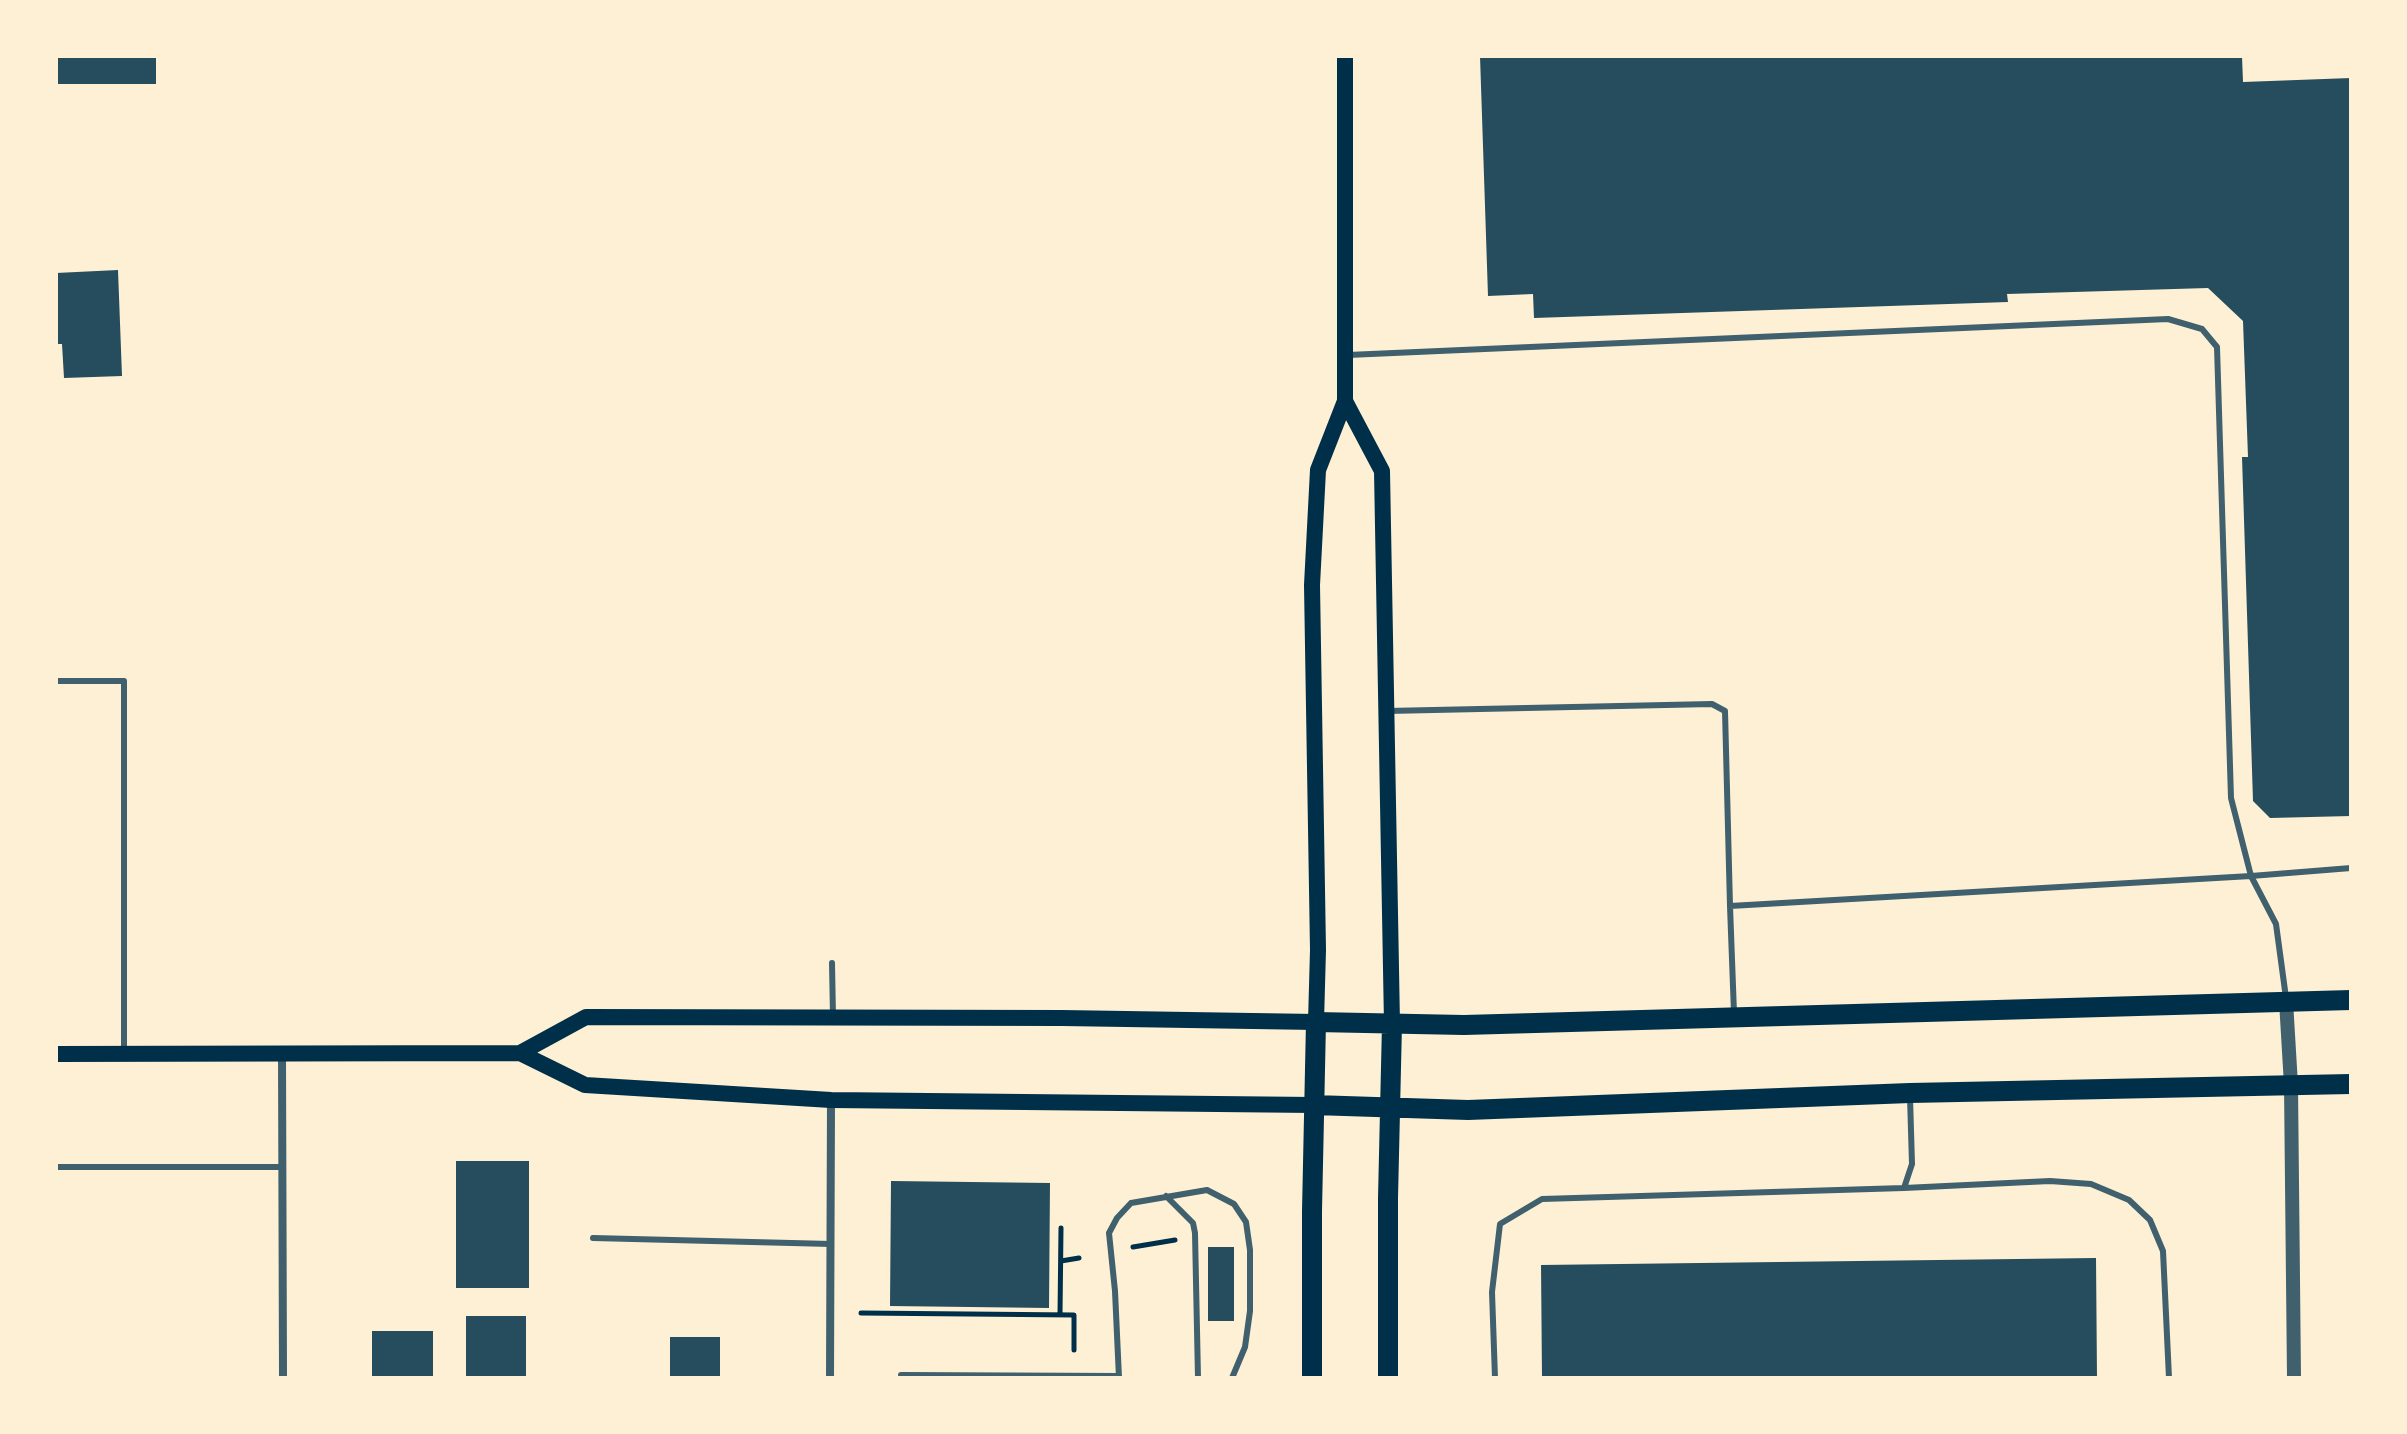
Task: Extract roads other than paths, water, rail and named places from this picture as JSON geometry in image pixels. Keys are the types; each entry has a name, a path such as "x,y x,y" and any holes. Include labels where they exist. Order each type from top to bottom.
{"main road":[{"path":"1312,1378 1318,950 1312,585 1318,470 1345,401 1345,56"},
{"path":"1345,401 1382,471 1392,1024 1388,1378"},
{"path":"520,1053 586,1017 1464,1025 2351,1000"},
{"path":"56,1054 520,1053 585,1085 831,1100 1314,1105 1468,1110 1910,1093 2351,1084"}],"street":[{"path":"2286,1001 2291,1085 2294,1378"},
{"path":"282,1054 283,1378"},
{"path":"830,1378 831,1100"}],"lane":[{"path":"1345,355 2168,319 2202,329 2217,347 2231,798 2251,876 2276,924 2286,1001"},
{"path":"56,681 124,681 124,1052"},
{"path":"1387,711 1712,704 1725,711 1734,1016"},
{"path":"1730,906 2351,868"},
{"path":"832,963 833,1017"},
{"path":"1904,1188 1912,1164 1910,1093"},
{"path":"56,1167 283,1167"},
{"path":"1495,1378 1492,1292 1500,1224 1542,1199 2050,1181 2091,1184 2129,1200 2150,1220 2163,1251 2169,1378"},
{"path":"901,1375 1119,1377 1109,1233 1117,1218 1131,1203 1207,1190 1234,1204 1246,1222 1250,1250 1250,1311 1245,1347 1232,1378"},
{"path":"1166,1196 1193,1223 1195,1233 1198,1378"},
{"path":"593,1238 831,1244"}]}
